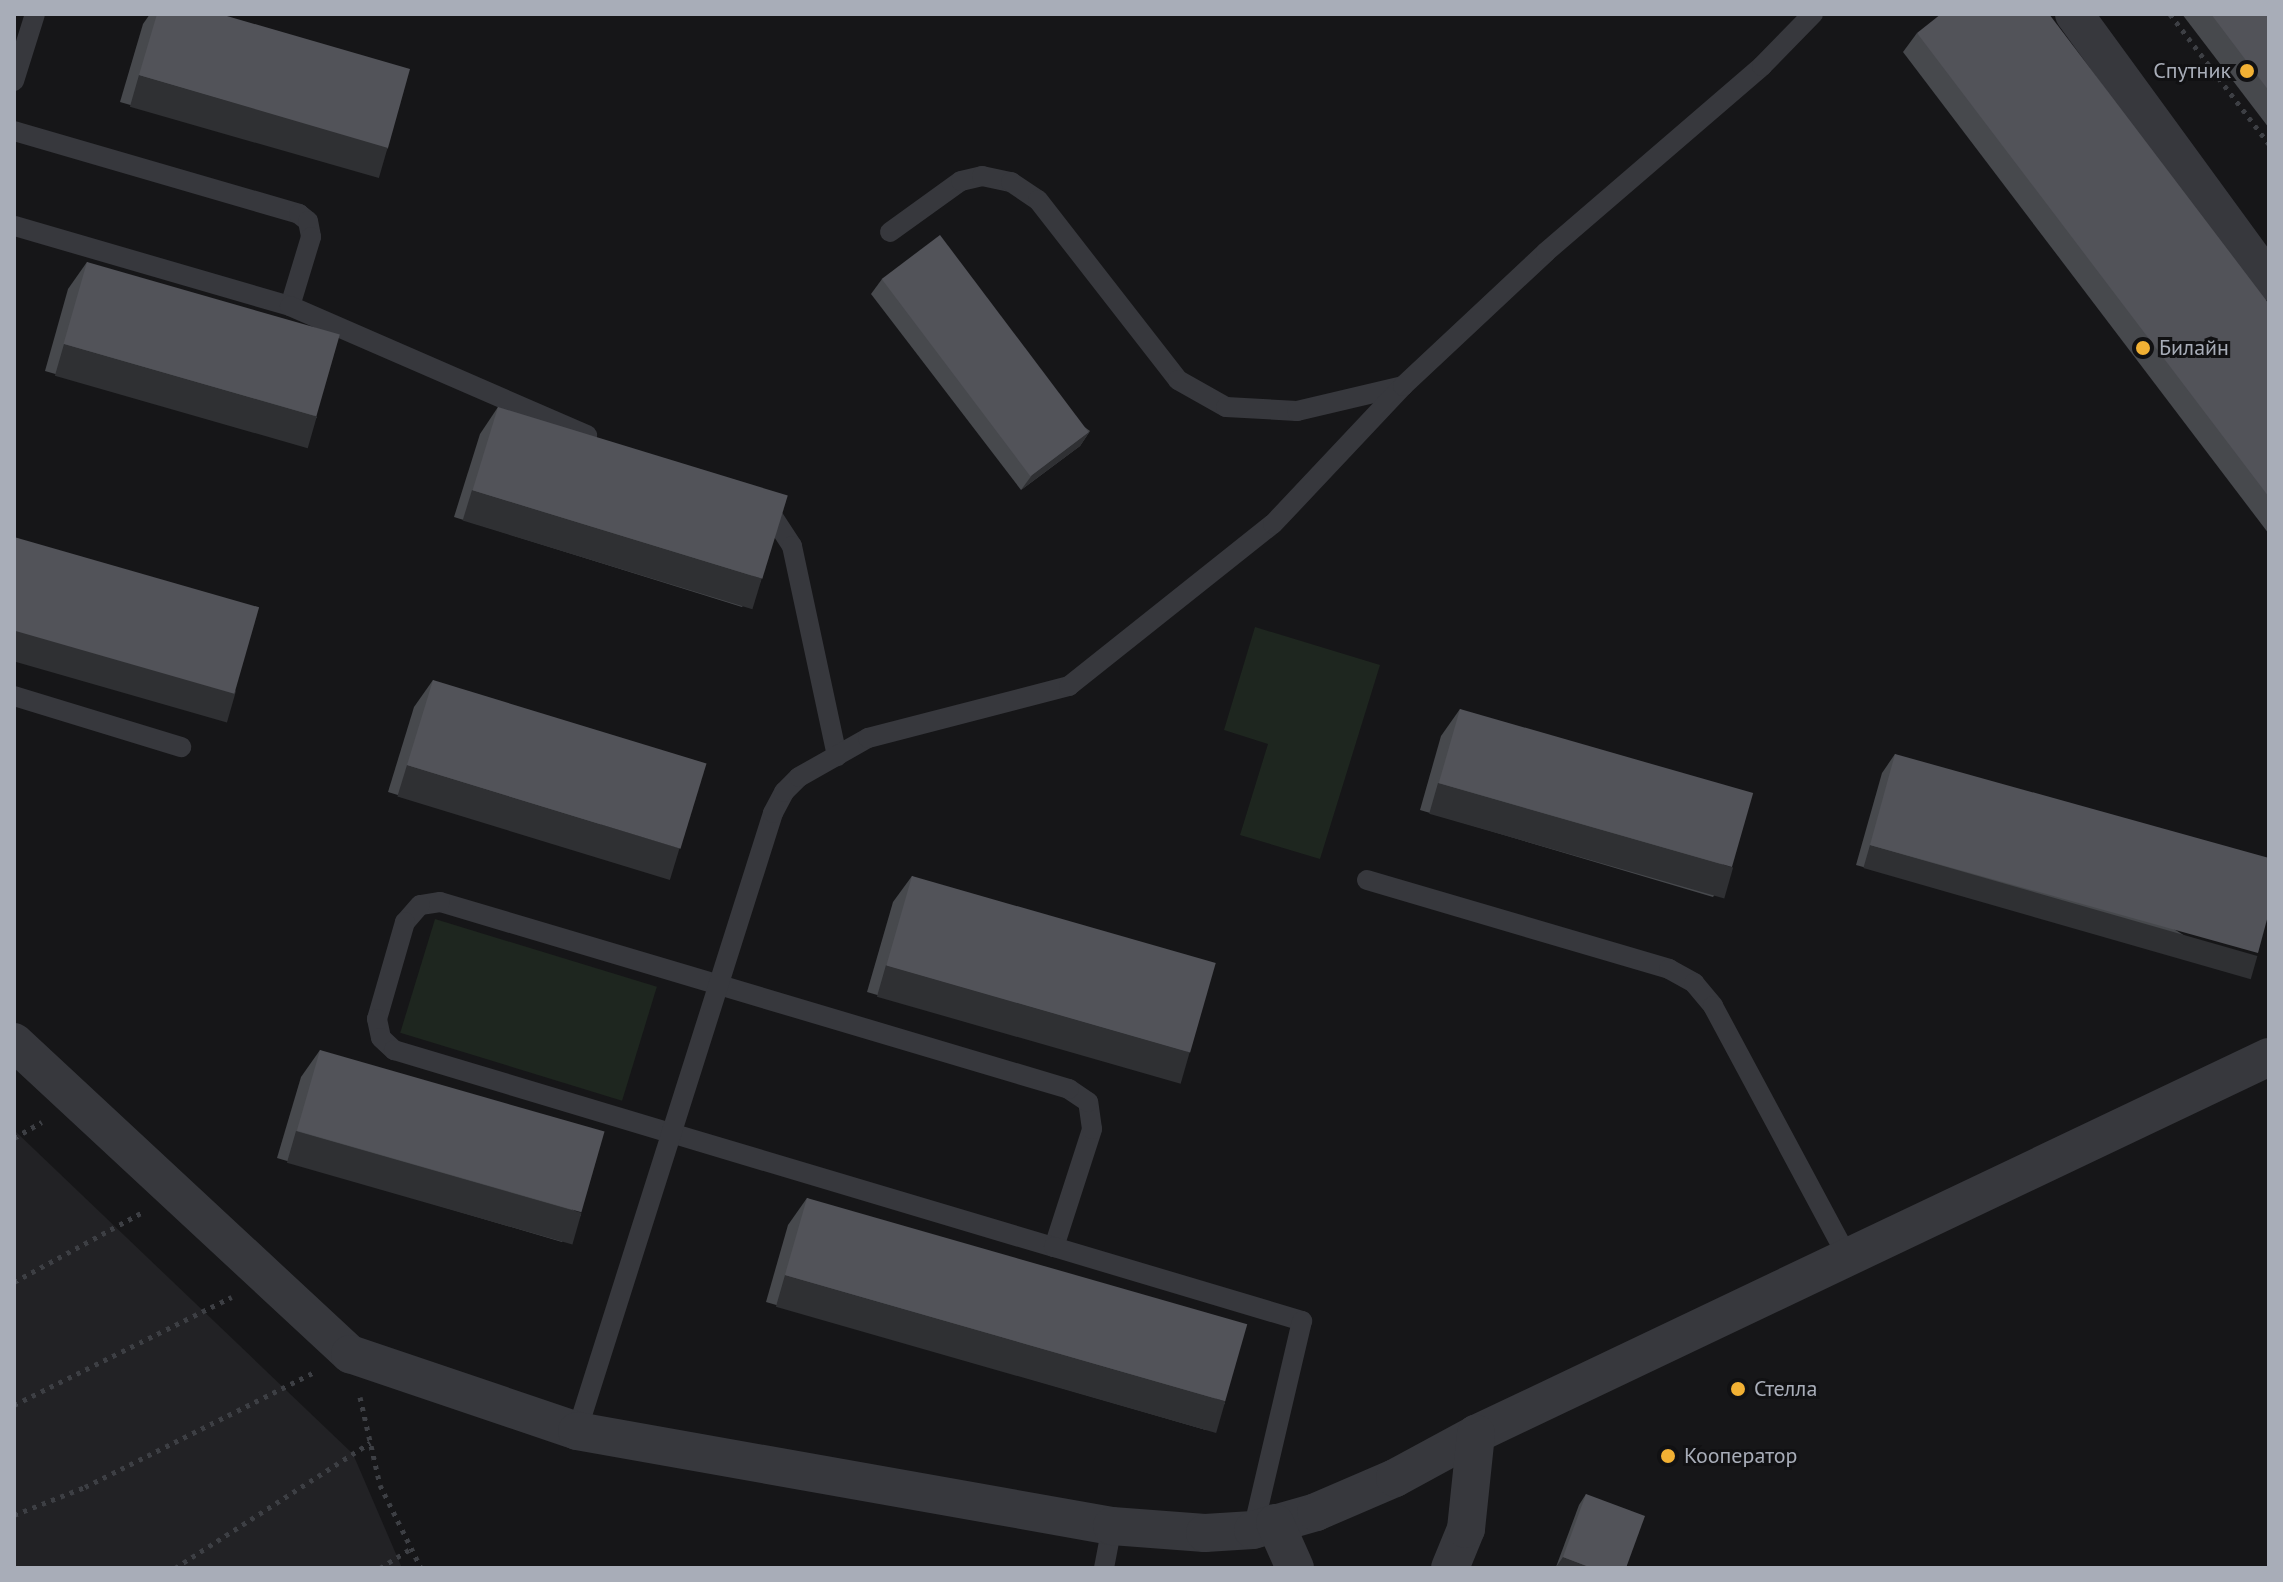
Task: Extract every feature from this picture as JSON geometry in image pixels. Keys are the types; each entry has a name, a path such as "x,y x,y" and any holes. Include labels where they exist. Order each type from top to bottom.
{"street":[{"path":"2074,14 2269,281"},
{"path":"14,1042 350,1354 577,1431 1112,1526 1205,1533 1264,1527 1316,1512 1395,1478 1476,1434 2266,1061"},
{"path":"1450,1568 1466,1529 1476,1434"},
{"path":"1264,1527 1295,1568"}],"lane":[{"path":"14,81 35,14"},
{"path":"577,1431 773,813 799,777 868,738 1069,686 1273,524 1403,386 1813,14"},
{"path":"14,131 299,214 308,221 311,237 290,306"},
{"path":"890,232 961,181 982,176 1011,182 1038,200 1178,380 1226,407 1297,411 1403,386"},
{"path":"14,226 290,306 561,427 606,441"},
{"path":"749,488 777,516 792,546 837,756"},
{"path":"14,696 181,747"},
{"path":"1367,880 1669,969 1694,983 1713,1006 1848,1258"},
{"path":"1054,1247 1092,1129 1088,1102 1069,1089 440,902 420,905 405,922 377,1019 381,1038 394,1050 671,1133 1302,1321 1264,1527"},
{"path":"1104,1568 1112,1526"}],"path":[{"path":"2170,14 2269,144"},
{"path":"14,1282 177,1193"},
{"path":"14,1405 268,1278"},
{"path":"14,1515 85,1487 350,1354 380,1485 421,1568"},
{"path":"175,1568 370,1443"},
{"path":"380,1568 411,1549"}],"shaded area":[{"path":"1255,627 1380,665 1320,859 1240,835 1268,744 1224,730"},
{"path":"435,919 657,987 622,1101 400,1033"},
{"path":"14,1130 353,1454 402,1568 14,1568"}],"building":[{"path":"157,14 220,14 410,69 388,148 139,75"},
{"path":"1941,14 2049,14 2269,304 2269,497 1917,33"},
{"path":"2211,14 2269,14 2269,91"},
{"path":"940,235 1089,432 1030,476 882,279"},
{"path":"87,262 340,334 316,416 64,344"},
{"path":"498,407 788,496 762,579 473,490"},
{"path":"14,537 259,607 234,694 14,631"},
{"path":"433,680 707,764 680,849 407,765"},
{"path":"1460,709 1753,793 1732,867 1439,783"},
{"path":"1895,754 2269,858 2269,912 2258,953 1870,845"},
{"path":"912,876 1216,963 1190,1052 886,965"},
{"path":"320,1050 605,1132 581,1212 297,1131"},
{"path":"807,1198 1247,1324 1225,1401 785,1275"},
{"path":"1586,1494 1645,1516 1626,1568 1592,1568 1563,1557"}],"place":[{"name":"Спутник","path":"2247,71"},
{"name":"Билайн","path":"2143,348"},
{"name":"Стелла","path":"1738,1389"},
{"name":"Кооператор","path":"1668,1456"}]}
